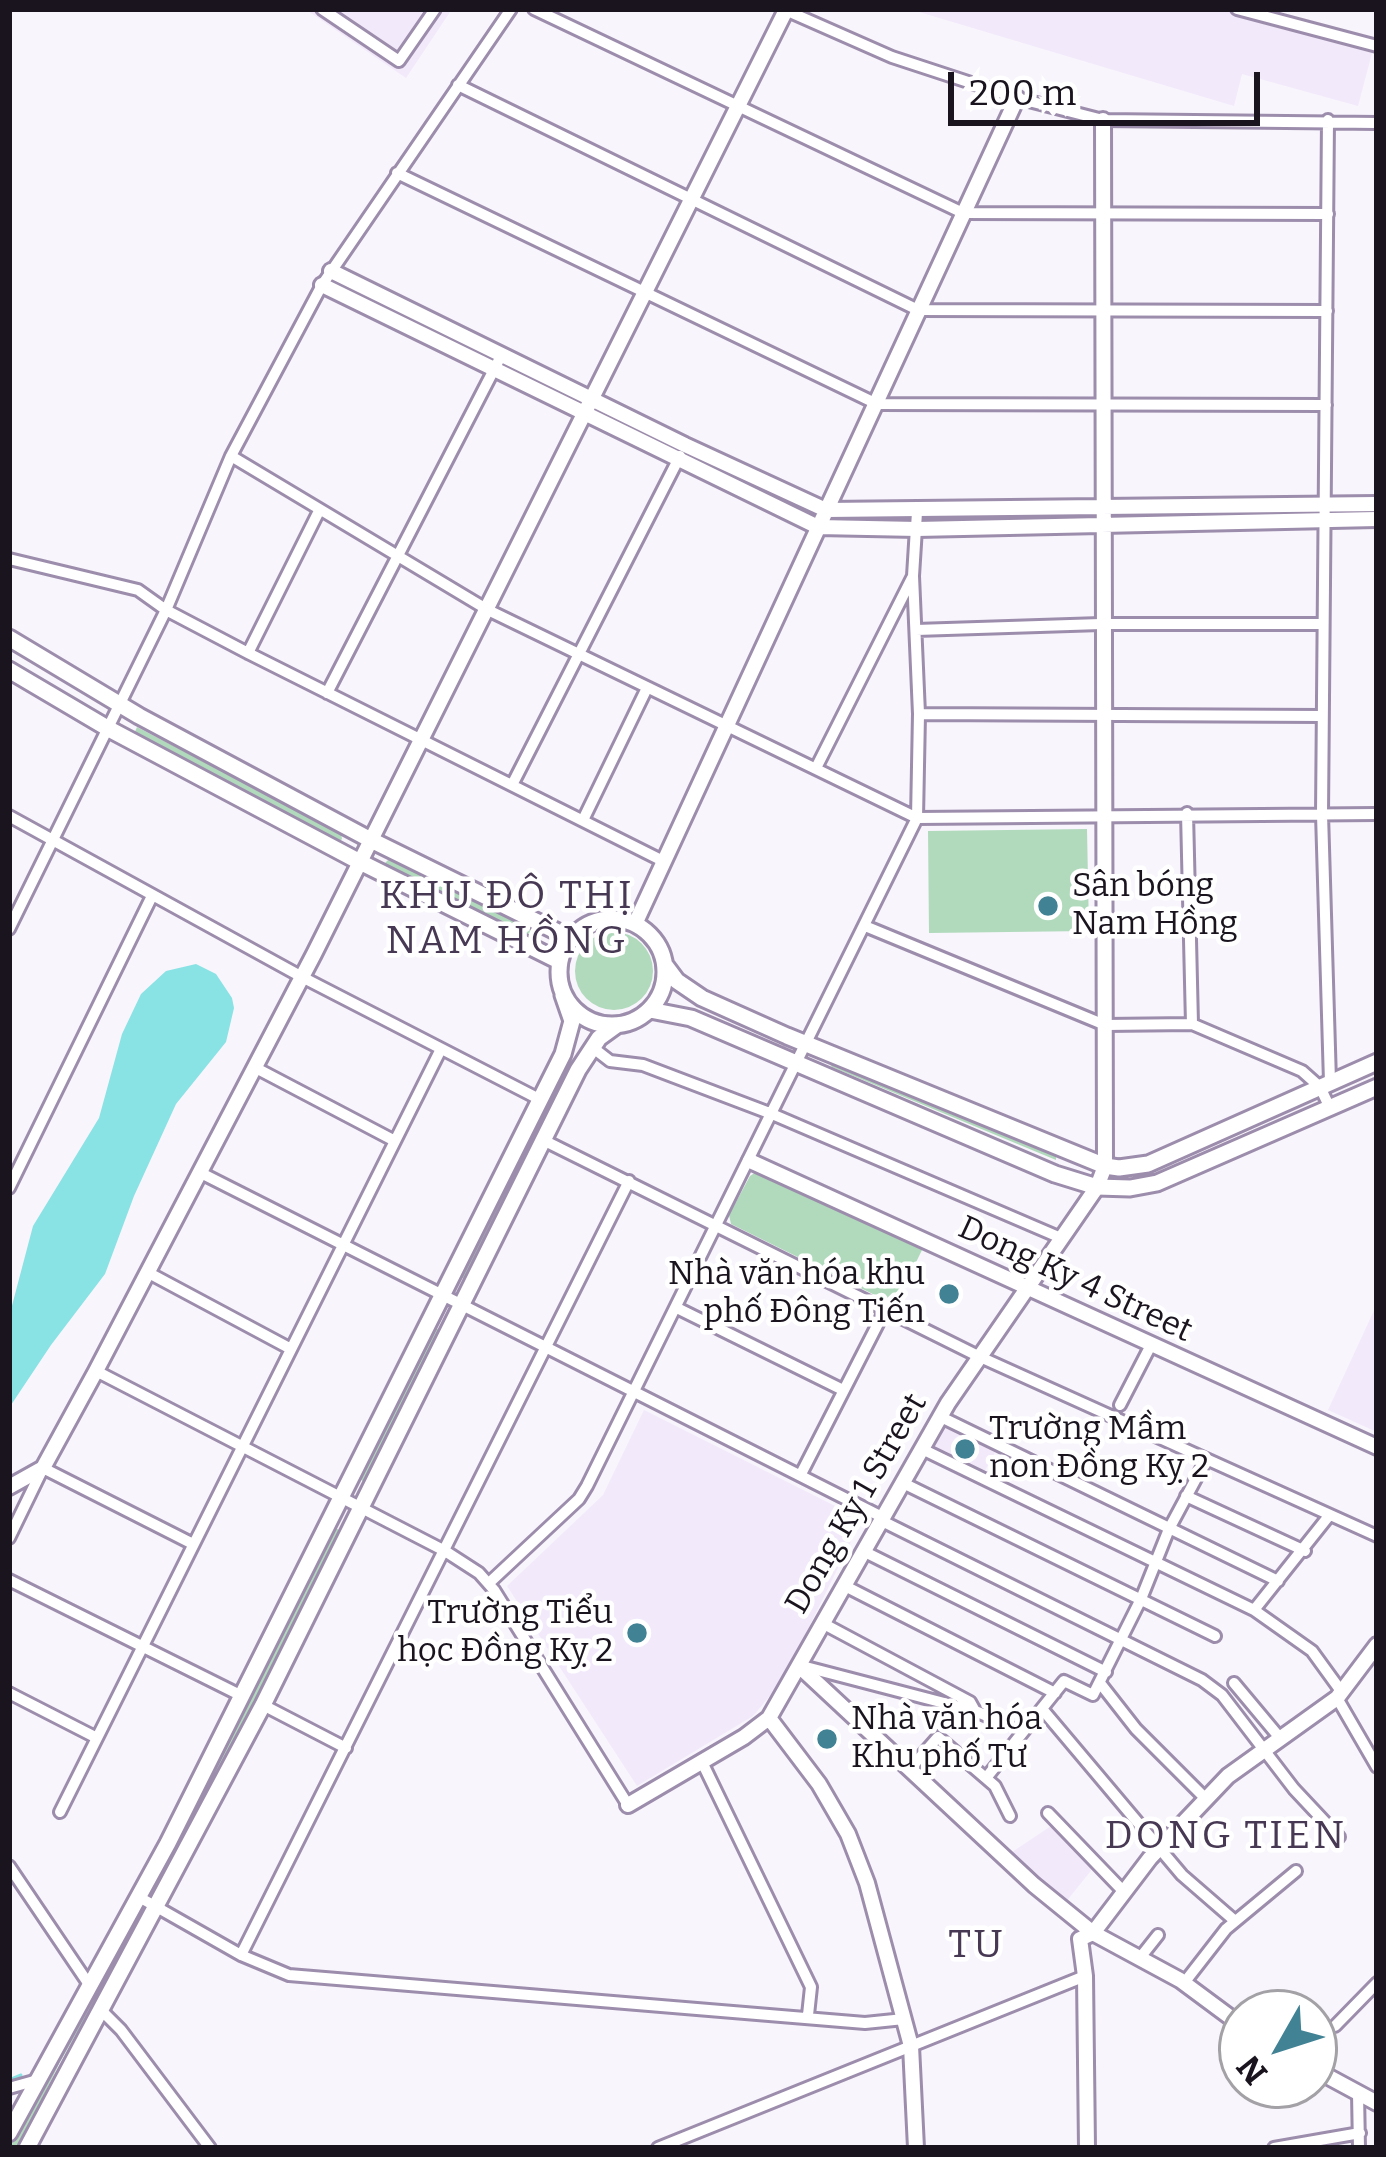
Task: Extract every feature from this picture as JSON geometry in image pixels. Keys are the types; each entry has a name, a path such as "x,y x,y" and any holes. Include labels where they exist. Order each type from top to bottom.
{"main road":[{"path":"9,638 120,705 369,839 570,938"},
{"path":"9,670 109,729 358,861 559,961"},
{"path":"9,2133 139,1897 539,1099 571,1028 572,1015 558,978 559,961 570,938 596,920 635,924 655,941 676,981 703,999 1105,1166 1148,1164 1377,1062"},
{"path":"563,995 583,1017 599,1024 634,1021 650,1010 663,986 664,965"},
{"path":"650,1010 691,1018 1096,1187 1157,1183 1377,1087"},
{"path":"27,2148 263,1706 592,1047 617,1025"}],"street":[{"path":"322,9 399,61 435,9"},
{"path":"9,929 166,610 232,456 327,278 511,9"},
{"path":"534,9 963,213 1328,214"},
{"path":"1238,9 1377,46"},
{"path":"9,1538 422,741 785,10 861,46 1017,98 1103,120 1377,123"},
{"path":"458,85 918,310 1327,310"},
{"path":"635,924 1017,98"},
{"path":"1103,120 1105,1166"},
{"path":"1328,120 1322,814 1325,1084 1330,1108"},
{"path":"397,172 877,404 1326,405"},
{"path":"327,278 502,354 826,510 917,512 1104,505 1325,511 1377,518"},
{"path":"327,278 494,370 818,527 917,530 1103,523 1377,504"},
{"path":"328,693 502,354"},
{"path":"512,785 685,445"},
{"path":"232,456 488,610 916,818 1377,814"},
{"path":"248,653 319,511"},
{"path":"489,1583 579,1499 916,818 919,714 913,576 917,512"},
{"path":"9,560 92,582 126,585 248,653 665,862"},
{"path":"816,768 913,576"},
{"path":"916,630 1101,624 1323,625"},
{"path":"583,820 647,688"},
{"path":"919,714 1322,716"},
{"path":"1187,813 1192,1024"},
{"path":"9,816 302,977 539,1099"},
{"path":"9,1188 152,896"},
{"path":"865,926 1105,1025 1192,1024 1325,1084"},
{"path":"592,1047 610,1061 643,1065 772,1114 1061,1238"},
{"path":"60,1812 441,1048"},
{"path":"254,1066 394,1141"},
{"path":"545,1141 978,1356 1377,1536"},
{"name":"Dong Ky 4 Street","path":"750,1161 1377,1447"},
{"name":"Dong Ky 1 Street","path":"628,1805 770,1718 978,1356 1096,1187 1105,1166"},
{"path":"199,1172 1122,1637 1222,1695 1294,1790 1340,1837"},
{"path":"241,1955 629,1181"},
{"path":"147,1272 291,1349"},
{"path":"677,1308 843,1390"},
{"path":"801,1474 885,1310"},
{"path":"1120,1405 1151,1345"},
{"path":"96,1371 445,1551 489,1583 628,1805"},
{"path":"941,1417 1278,1581"},
{"path":"922,1449 1254,1610 1312,1651 1377,1767"},
{"path":"986,1778 1064,1681 1093,1695 1141,1599 1168,1529 1207,1460"},
{"path":"11,1485 43,1468"},
{"path":"43,1468 194,1544"},
{"path":"903,1483 1215,1636"},
{"path":"11,1485 26,1486 29,1498"},
{"path":"1186,1496 1305,1551"},
{"path":"1254,1610 1328,1517"},
{"path":"865,1552 1103,1677 1136,1729 1206,1799"},
{"path":"9,1580 242,1696"},
{"path":"845,1586 1055,1693"},
{"path":"824,1624 970,1702 975,1711"},
{"path":"1088,2148 1080,1939 1093,1933 1160,1848 1228,1776 1339,1694 1377,1645"},
{"path":"799,1666 975,1711 1007,1724"},
{"path":"799,1666 1007,1863 1093,1933 1184,1983 1218,2008"},
{"path":"1234,1683 1280,1738"},
{"path":"9,1693 97,1738"},
{"path":"263,1706 346,1748"},
{"path":"1042,1710 1182,1875 1234,1921"},
{"path":"770,1718 848,1834 867,1883 911,2046 916,2148"},
{"path":"909,1770 938,1737 995,1786 1010,1816"},
{"path":"702,1762 811,1987 808,2015"},
{"path":"1048,1814 1124,1892"},
{"path":"9,1866 88,1983"},
{"path":"1184,1983 1234,1921 1296,1870"},
{"path":"139,1897 241,1955 289,1975 865,2023 904,2019"},
{"path":"1138,1959 1158,1935"},
{"path":"658,2148 1085,1976"},
{"path":"1338,2023 1377,1983"},
{"path":"100,2009 210,2148"},
{"path":"9,2088 34,2081"},
{"path":"1338,2082 1377,2103"},
{"path":"1358,2093 1359,2148"},
{"path":"1274,2148 1360,2133"}],"shaded area":[{"path":"305,9 452,9 406,78"},
{"path":"909,9 1223,9 1372,53 1358,106 1242,74 1234,106"},
{"path":"1377,1304 1377,1432 1328,1410"},
{"path":"644,1410 855,1516 858,1527 783,1680 753,1716 637,1786 507,1586 603,1495"},
{"name":"Trường Mầm non Đồng Kỵ 2","path":"947,1422 998,1447 982,1476 931,1451"},
{"path":"1051,1826 1094,1867 1065,1903 1009,1854"}],"green space":[{"path":"137,727 341,833 342,839 337,844 134,734"},
{"path":"1087,829 1089,931 929,933 928,831"},
{"path":"390,858 529,924 532,932 526,935 390,869 384,864"},
{"path":"614,932 642,943 653,971 642,999 614,1010 586,999 575,971 586,943"},
{"path":"569,1056 574,1061 464,1279 460,1276"},
{"path":"829,1059 1056,1155 1056,1160 832,1067"},
{"path":"756,1172 923,1248 895,1305 731,1224 729,1215"},
{"path":"435,1327 440,1331 363,1482 360,1478"},
{"path":"338,1529 232,1752 169,1865 333,1530"},
{"path":"122,1947 18,2148 10,2148 56,2054"}],"water":[{"path":"196,964 216,974 232,998 226,1042 176,1104 105,1274 9,1408 9,1317 33,1226 99,1118 122,1034 141,994 166,971"}],"waterway":[{"path":"9,2080 21,2075"}],"place":[{"name":"Sân bóng Nam Hồng","path":"1048,906"},
{"name":"Nhà văn hóa khu phố Đông Tiến","path":"949,1294"},
{"name":"Trường Mầm non Đồng Kỵ 2","path":"965,1449"},
{"name":"Trường Tiểu học Đồng Kỵ 2","path":"637,1633"},
{"name":"Nhà văn hóa Khu phố Tư","path":"827,1739"}],"district":[{"name":"KHU ĐÔ THỊ NAM HỒNG","path":"507,920"},
{"name":"DONG TIEN","path":"1226,1837"},
{"name":"TU","path":"977,1946"}]}
